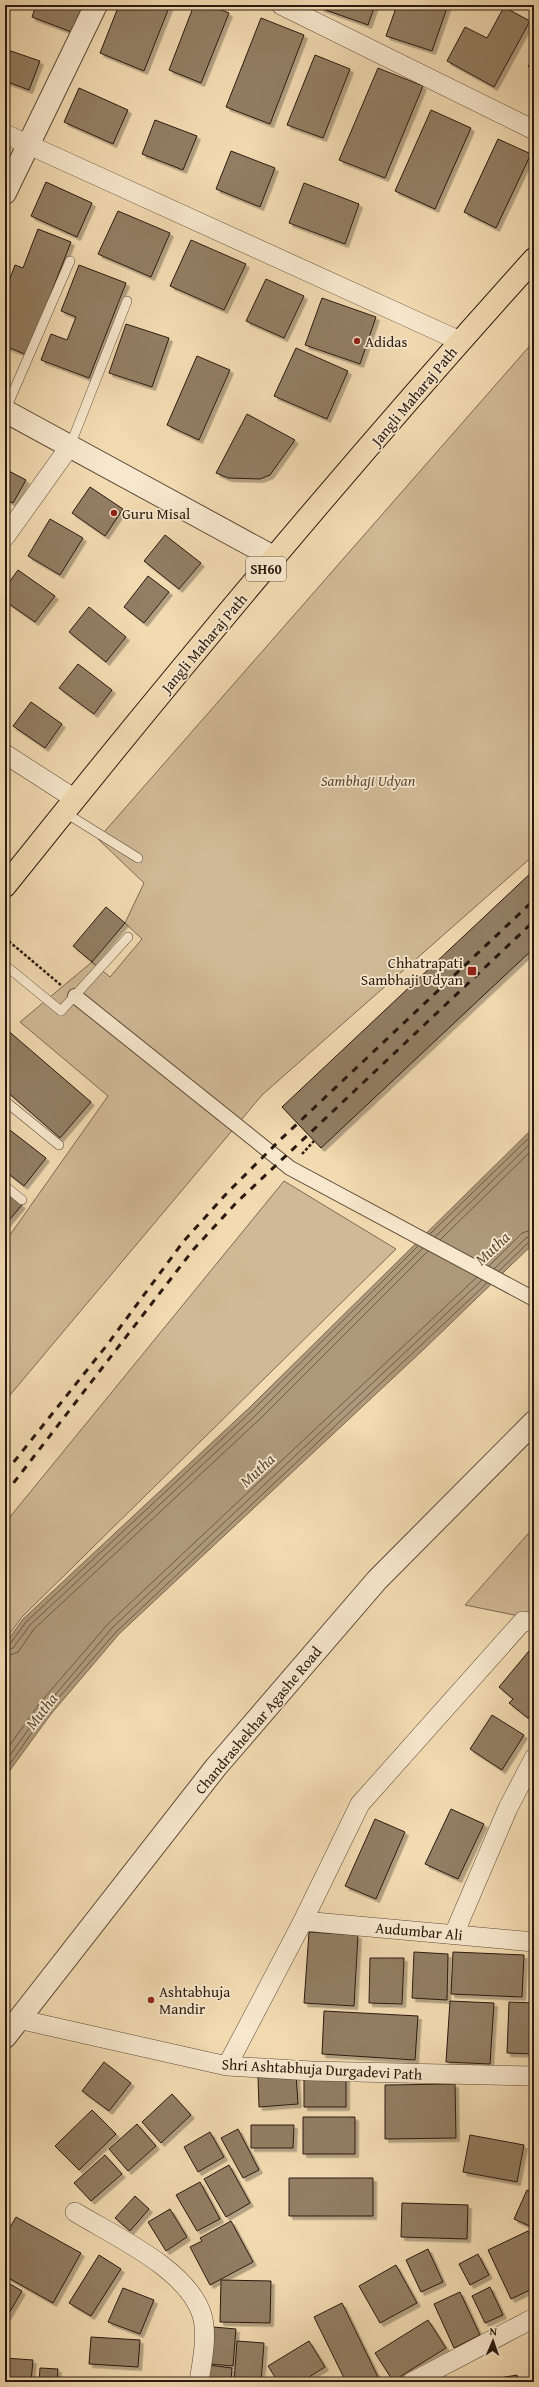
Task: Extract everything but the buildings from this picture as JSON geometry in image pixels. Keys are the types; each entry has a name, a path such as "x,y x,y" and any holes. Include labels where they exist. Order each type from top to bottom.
{"main road":[{"name":"Jangli Maharaj Path","path":"5,886 69,806 275,558 460,341 534,260"}],"street":[{"path":"5,193 96,5"},
{"path":"281,5 534,130"},
{"path":"5,134 460,341"},
{"path":"5,411 275,558"},
{"path":"5,537 70,446"},
{"path":"5,754 69,806"},
{"path":"75,996 290,1168 534,1299"},
{"name":"Chandrashekhar Agashe Road","path":"5,2038 18,2019 216,1767 372,1586 534,1422"},
{"path":"227,2066 303,1921 360,1804 523,1621 534,1623"},
{"path":"454,1934 508,1808 534,1758"},
{"name":"Audumbar Ali","path":"303,1921 534,1942"},
{"name":"Shri Ashtabhuja Durgadevi Path","path":"18,2019 227,2066 312,2071 534,2076"},
{"path":"75,2212 168,2268 193,2296 202,2315 204,2343 199,2382"},
{"path":"412,2382 534,2318"}],"lane":[{"path":"5,411 70,261"},
{"path":"70,446 127,301"},
{"path":"69,806 138,858"},
{"path":"5,965 61,1011 128,937"},
{"path":"5,1101 59,1145"},
{"path":"5,1186 22,1200"}],"path":[{"path":"5,938 75,996"}],"green space":[{"name":"Sambhaji Udyan","path":"534,341 534,855 262,1095 5,1401 5,1242 108,1096 20,1022 92,962 110,977 142,939 125,923 144,883 98,839"},
{"path":"284,1181 396,1249 22,1617 5,1640 5,1523"},
{"path":"534,1527 534,1619 465,1605"}],"water":[{"name":"Mutha","path":"534,1127 534,1243 423,1350 119,1634 51,1714 5,1777 5,1644 23,1619 250,1407"}],"railway":[{"path":"5,1473 107,1345 183,1242 227,1193 280,1140 534,900"},
{"path":"5,1494 193,1250 236,1203 534,921"}],"place":[{"name":"Adidas","path":"357,341"},
{"name":"Guru Misal","path":"114,513"},
{"name":"Chhatrapati Sambhaji Udyan","path":"472,971"},
{"name":"Ashtabhuja Mandir","path":"151,2000"}]}
